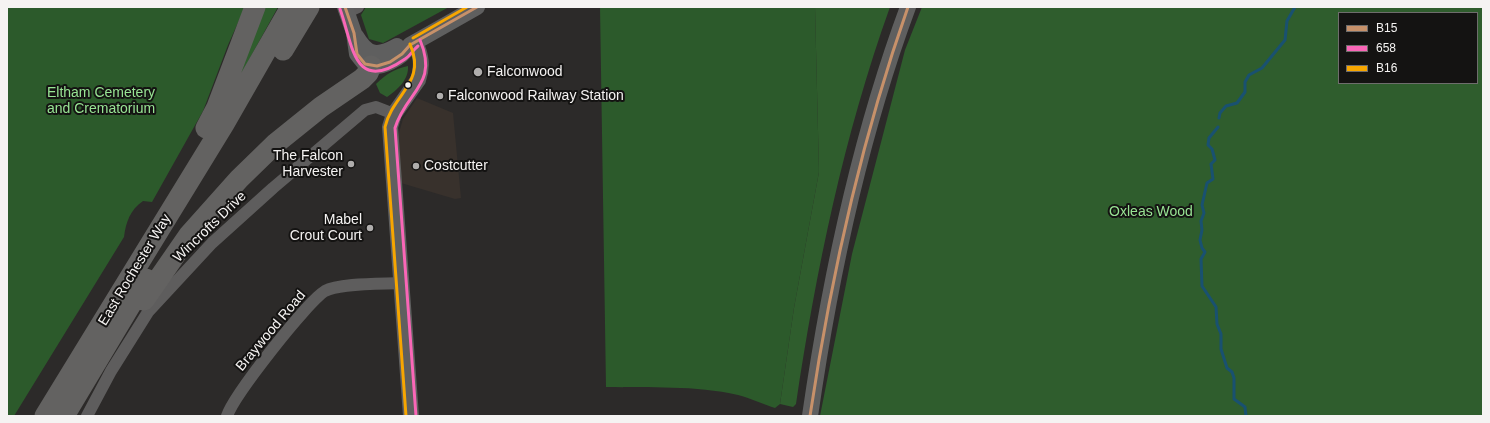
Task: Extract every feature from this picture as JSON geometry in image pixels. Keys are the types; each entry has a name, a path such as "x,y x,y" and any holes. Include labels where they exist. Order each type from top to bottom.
{"highway":[{"path":"31,416 212,118 255,7"},
{"path":"73,414 229,127 291,7"},
{"path":"229,127 308,7"},
{"path":"73,414 164,271 189,235 219,199 275,144 367,72"},
{"name":"East Rochester Way","path":"45,416 229,127"}],"street":[{"path":"354,33 364,48 374,54 382,54 400,45 412,43 477,7"},
{"path":"810,416 838,251 864,143 890,56 908,7"},
{"path":"350,9 357,54 367,72 404,54 412,43"},
{"path":"411,416 390,127 394,114 418,80 420,74 421,55 412,43"},
{"name":"Wincrofts Drive","path":"73,414 111,371 148,312 212,243 273,188 365,110 376,107 394,114"},
{"name":"Braywood Road","path":"227,416 240,391 314,301 325,291 342,287 401,283"}],"shaded area":[{"path":"417,98 453,113 461,198 455,199 401,183 397,139 403,119"}],"green space":[{"name":"Eltham Cemetery and Crematorium","path":"7,7 245,7 228,45 203,111 152,202 143,201 132,212 127,221 124,237 14,416 7,416"},
{"path":"262,7 278,7 223,107"},
{"path":"366,7 449,7 383,43 369,39 361,15"},
{"path":"600,7 815,7 819,172 794,308 780,404 775,408 738,395 722,392 689,388 606,387"},
{"path":"815,7 890,7 859,104 833,203 822,253 796,404 793,407 780,404 794,308 819,172"},
{"name":"Oxleas Wood","path":"922,7 1483,7 1483,416 820,416 852,254 905,50"},
{"path":"408,66 407,76 398,88 387,97 380,93 376,84 383,77 390,72"}],"waterway":[{"path":"1219,118 1220,113 1226,106 1237,103 1245,92 1245,82 1249,75 1262,68 1285,40 1287,21 1295,7"},
{"path":"1218,127 1209,138 1208,145 1212,149 1215,160 1211,164 1213,179 1207,183 1202,205 1204,213 1201,221 1202,230 1200,240 1202,248 1205,252 1201,259 1202,286 1216,307 1217,324 1221,334 1221,349 1227,368 1232,372 1234,378 1234,399 1245,407 1246,416"}],"transit line":[{"name":"B15","path":"345,7 354,33 357,54 365,64 377,66 390,62 402,54 410,45 477,7"},
{"name":"B16","path":"413,38 467,7"},
{"name":"B15","path":"810,416 818,364 849,209 876,107 908,7"},
{"name":"658","path":"340,9 353,50 358,61 365,68 375,71 388,69 407,58 418,46"},
{"name":"658","path":"416,416 395,128 400,115 419,87 426,68 425,55 420,40"},
{"name":"B16","path":"406,416 385,127 389,115 412,78 414,57 410,44"}],"place":[{"name":"Falconwood","path":"478,72"},
{"name":"Falconwood Railway Station","path":"440,96"},
{"name":"The Falcon Harvester","path":"351,164"},
{"name":"Costcutter","path":"416,166"},
{"name":"Mabel Crout Court","path":"370,228"}]}
